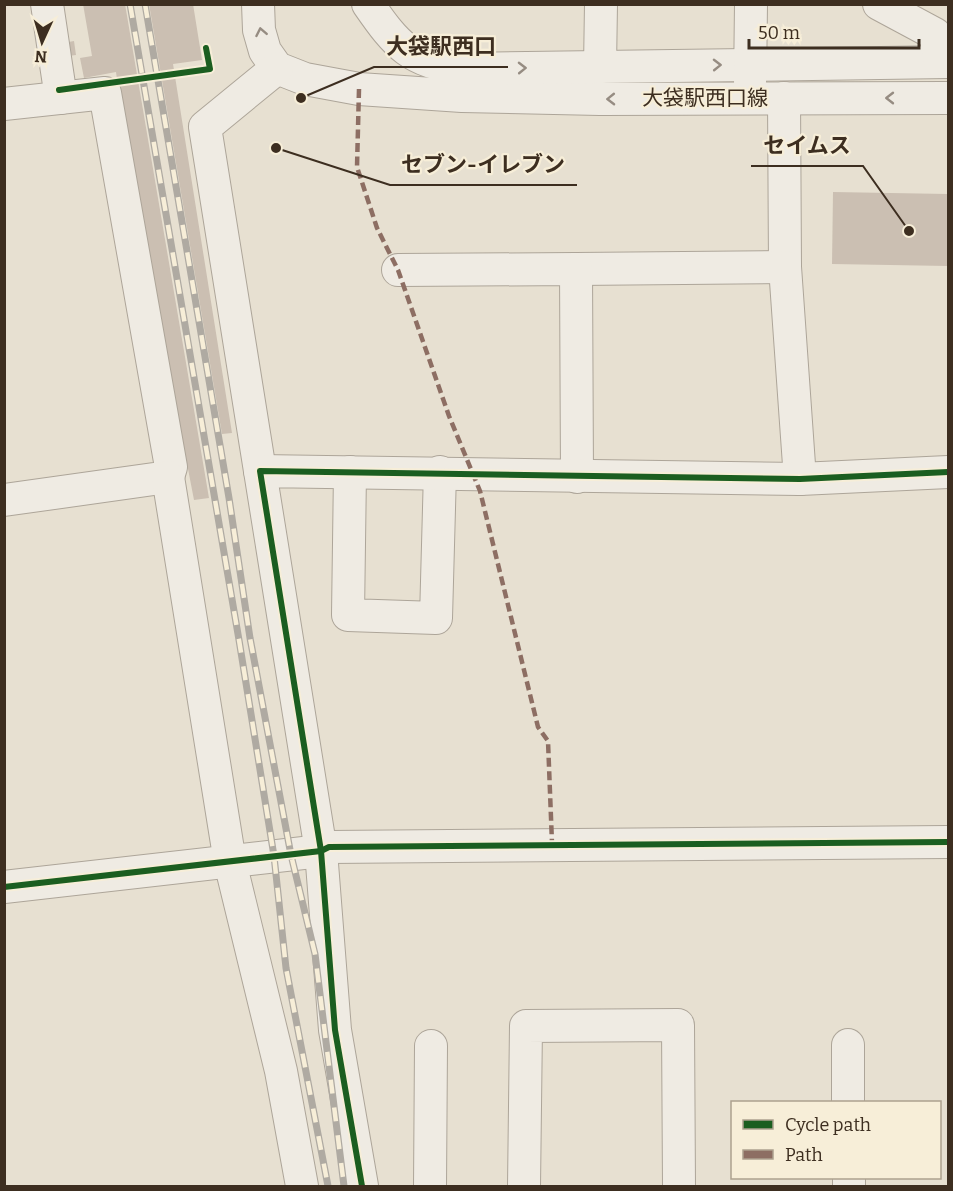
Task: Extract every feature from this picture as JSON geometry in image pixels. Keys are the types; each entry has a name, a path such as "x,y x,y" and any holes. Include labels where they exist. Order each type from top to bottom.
{"street":[{"path":"47,4 61,98"},
{"path":"258,4 259,30 265,51 277,68 305,79 379,91 463,83"},
{"path":"368,4 391,38 414,55 463,83"},
{"path":"600,67 601,4"},
{"path":"750,98 751,4"},
{"path":"879,4 935,34 944,62"},
{"path":"379,91 391,38"},
{"name":"大袋駅西口線","path":"463,83 600,67 944,62"},
{"path":"277,68 205,127 321,851 335,1030 362,1186"},
{"name":"大袋駅西口線","path":"463,83 600,99 948,98"},
{"path":"4,104 105,93 171,467 168,477 230,862 281,1071 302,1186"},
{"path":"784,98 784,267 800,479"},
{"path":"398,270 784,267"},
{"path":"576,269 577,477"},
{"path":"260,471 800,479 948,472"},
{"path":"350,472 348,615 436,618 440,472"},
{"path":"4,500 168,477"},
{"path":"4,887 321,851 329,847 340,846 948,842"},
{"path":"524,1186 526,1026 678,1025 679,1186"},
{"path":"848,1045 848,1101"},
{"path":"430,1186 431,1046"}],"building":[{"path":"83,4 125,4 209,498 194,500 126,147 116,72 84,78 80,58 92,56"},
{"path":"149,4 193,4 202,60 173,64 232,433 222,434"},
{"path":"74,41 76,55 60,57 58,44"},
{"path":"833,192 948,194 948,266 832,264"}],"railway":[{"path":"130,4 274,856 286,968 328,1186"},
{"path":"145,4 229,498 250,638 291,855 315,954 344,1186"}],"marked path":[{"path":"359,89 357,167 377,228 398,270 449,416 480,491 538,727 548,741 552,843"}],"cycle path":[{"path":"59,90 210,69 206,48"},
{"path":"362,1186 335,1030 321,851 260,471 800,479 948,472"},
{"path":"4,887 321,851 329,847 948,842"}],"place":[{"name":"大袋駅西口","path":"301,98"},
{"name":"セブン-イレブン","path":"276,148"},
{"name":"セイムス","path":"909,231"}]}
